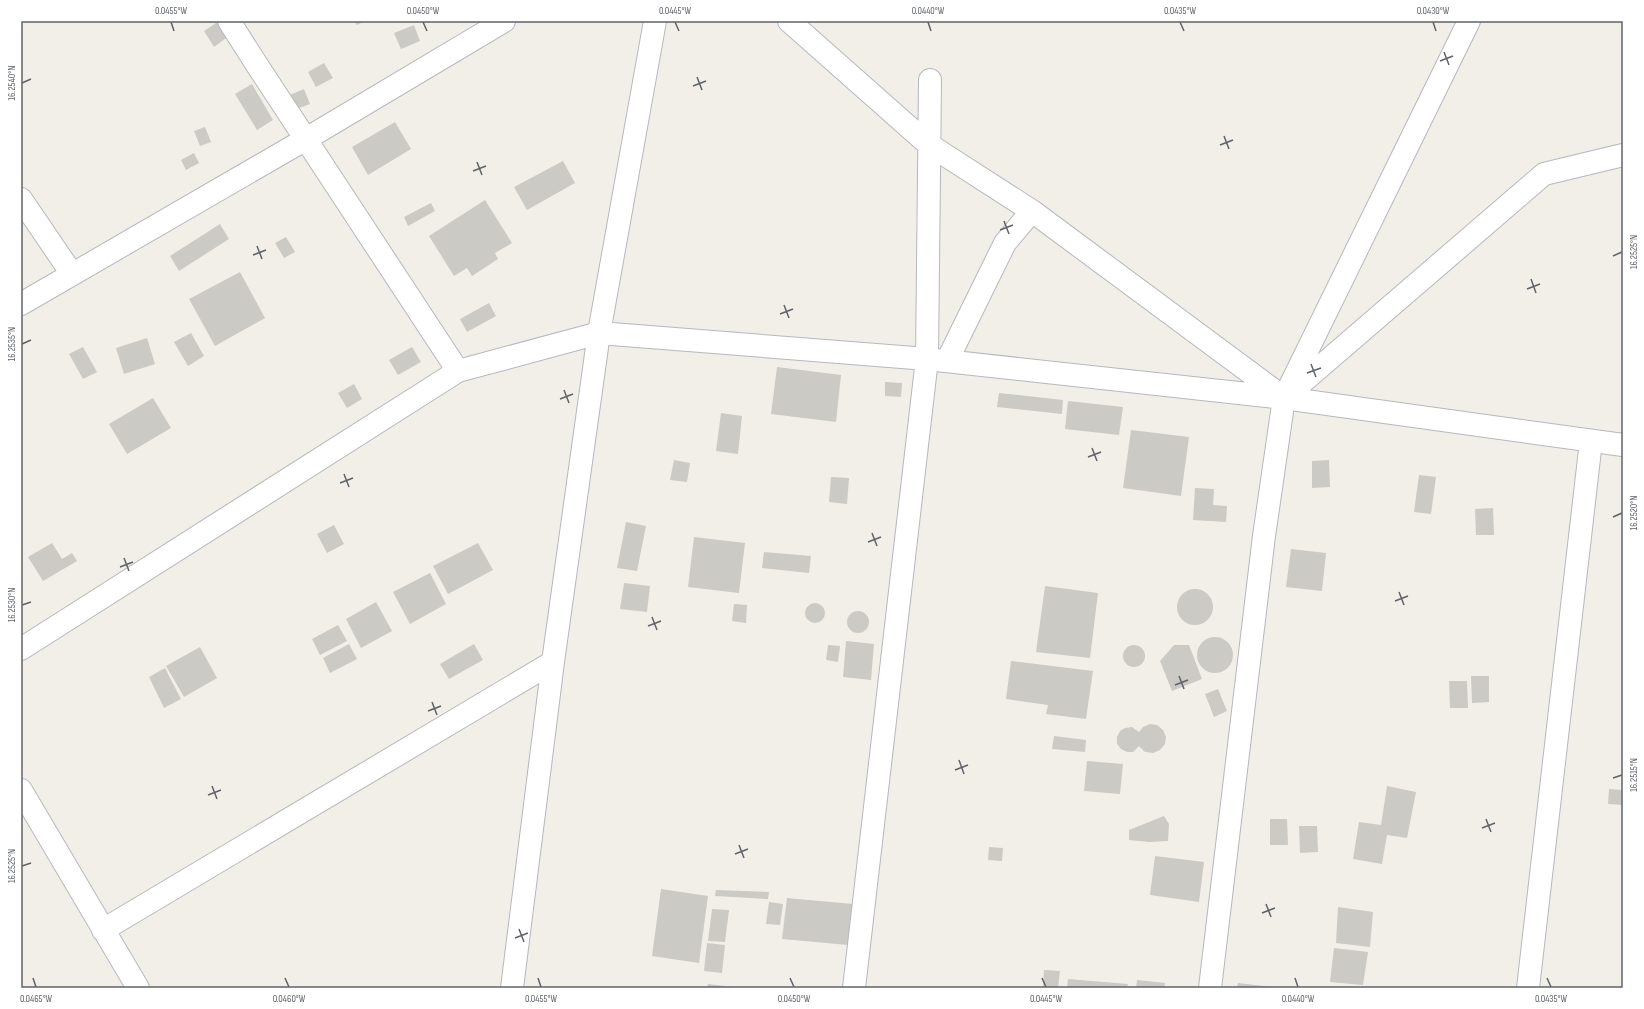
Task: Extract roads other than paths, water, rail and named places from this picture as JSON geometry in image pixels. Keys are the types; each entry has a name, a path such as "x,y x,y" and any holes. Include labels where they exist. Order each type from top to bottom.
{"street":[{"path":"229,21 256,65 458,371"},
{"path":"21,304 306,139 504,21"},
{"path":"512,988 553,662 599,333 655,21"},
{"path":"789,21 928,144 1032,211 1284,398"},
{"path":"1210,988 1264,536 1284,398 1469,21"},
{"path":"854,988 937,360 928,144 930,80"},
{"path":"1284,398 1544,174 1623,155"},
{"path":"21,199 72,274"},
{"path":"937,360 1005,243 1032,211"},
{"path":"21,649 458,371 599,333 937,360 1284,398 1623,445"},
{"path":"1528,988 1591,441"},
{"path":"103,930 553,662"},
{"path":"21,790 138,988"}]}
